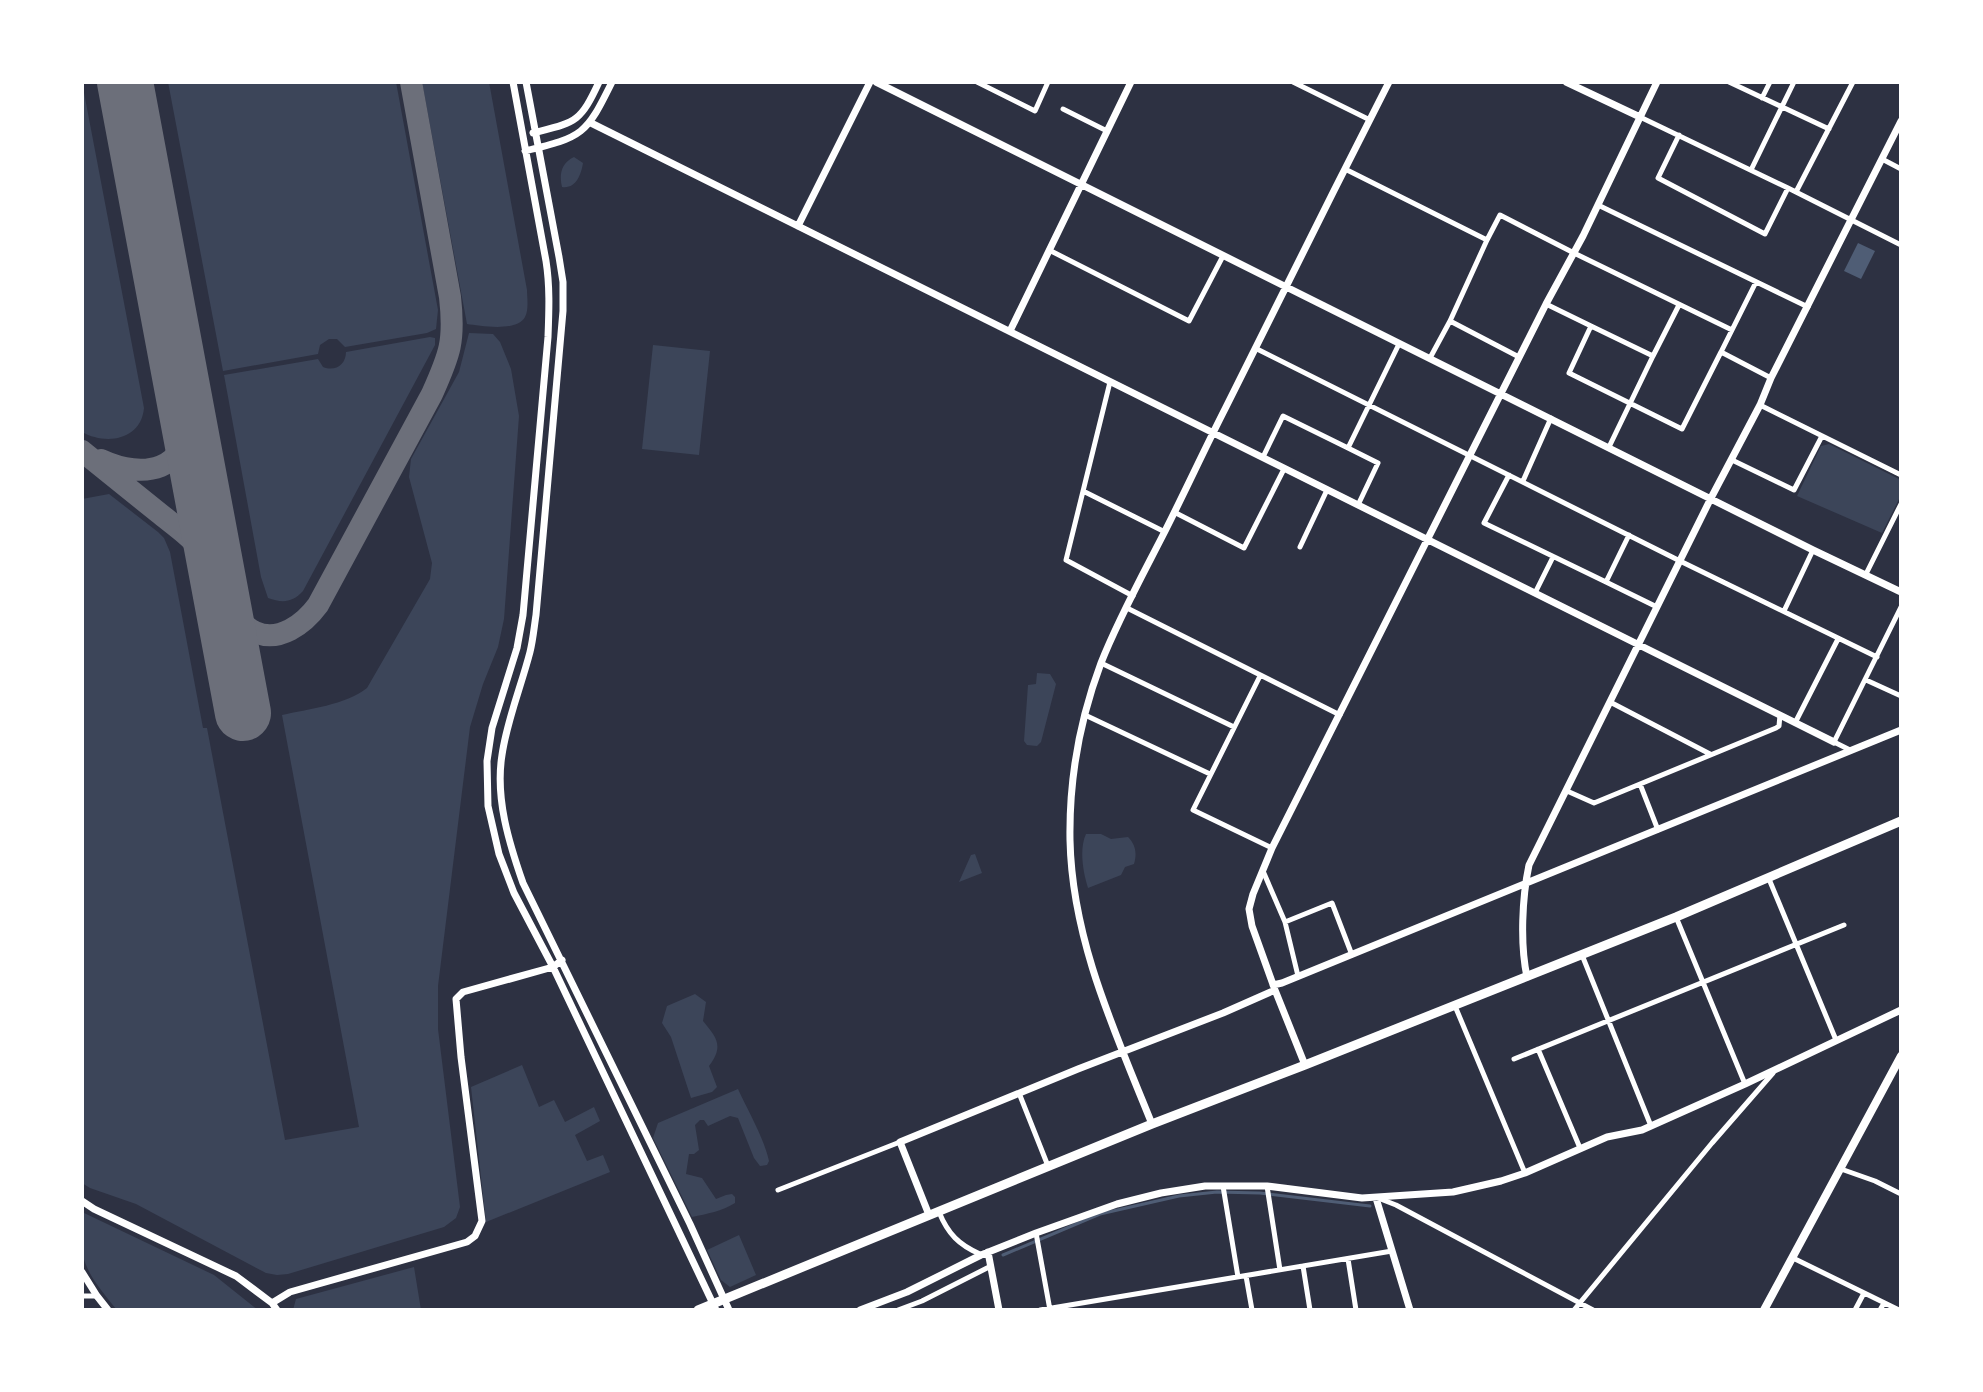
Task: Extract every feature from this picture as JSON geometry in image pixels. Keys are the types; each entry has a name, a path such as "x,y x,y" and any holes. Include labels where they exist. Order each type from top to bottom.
{"highway":[{"path":"698,1310 714,1307 724,1299 1152,1124 1676,917 1901,821"}],"main road":[{"path":"1764,1310 1901,1056"}],"street":[{"path":"513,82 550,285 523,615 517,648 492,728 487,761 488,806 499,854 514,893 553,967 714,1307"},
{"path":"526,82 559,257 563,311 536,615 531,650 506,730 501,759 502,801 510,846 523,883 729,1310"},
{"path":"523,135 574,120 587,109 599,82"},
{"path":"525,151 574,137 591,123 612,82"},
{"path":"798,226 873,82 1901,592"},
{"path":"977,82 1035,111 1048,82"},
{"path":"1010,331 1131,82"},
{"path":"1293,82 1370,120"},
{"path":"1152,1124 1088,954 1072,878 1070,809 1084,715 1101,663 1127,608 1389,82"},
{"path":"1566,82 1901,245"},
{"path":"1588,92 1591,82"},
{"path":"1305,1065 1252,926 1249,909 1253,894 1272,848 1574,253 1657,82"},
{"path":"1729,82 1829,129"},
{"path":"1762,98 1770,82"},
{"path":"1751,170 1794,82"},
{"path":"1796,192 1853,82"},
{"path":"1063,109 1107,131"},
{"path":"1527,977 1524,963 1525,883 1529,865 1901,121"},
{"path":"591,123 1850,750"},
{"path":"1679,135 1658,178 1765,234 1788,188"},
{"path":"1882,159 1901,169"},
{"path":"1345,169 1487,240"},
{"path":"1597,204 1808,307"},
{"path":"1430,358 1500,215 1732,330"},
{"path":"1049,250 1189,321 1223,256"},
{"path":"1591,326 1569,373 1682,429 1756,282"},
{"path":"1546,304 1653,356"},
{"path":"1609,447 1679,305"},
{"path":"1450,321 1519,357"},
{"path":"1348,448 1399,344"},
{"path":"1255,348 1877,657"},
{"path":"1721,352 1771,378"},
{"path":"1110,381 1066,560 1133,596"},
{"path":"1760,405 1901,475"},
{"path":"1263,458 1283,416 1378,463 1358,506"},
{"path":"1523,481 1551,418"},
{"path":"1732,460 1794,490 1822,436"},
{"path":"1174,512 1244,548 1284,469"},
{"path":"1509,475 1484,523 1657,607"},
{"path":"1300,547 1327,490"},
{"path":"1083,491 1165,532"},
{"path":"1866,574 1901,504"},
{"path":"1606,582 1629,535"},
{"path":"1784,611 1813,550"},
{"path":"1535,593 1553,557"},
{"path":"1834,742 1901,607"},
{"path":"1127,608 1340,715"},
{"path":"1795,723 1838,639"},
{"path":"1101,663 1234,727"},
{"path":"1260,676 1193,810 1272,848"},
{"path":"1866,680 1901,696"},
{"path":"1610,702 1711,754"},
{"path":"1084,715 1210,774"},
{"path":"1567,791 1594,803 1776,728 1780,715"},
{"path":"778,1190 1223,1013 1298,976 1901,730"},
{"path":"1640,784 1658,830"},
{"path":"1263,871 1285,922 1298,976"},
{"path":"1769,877 1836,1040"},
{"path":"1285,922 1332,903 1352,955"},
{"path":"1676,917 1745,1084"},
{"path":"1514,1059 1844,925"},
{"path":"1582,954 1651,1126"},
{"path":"82,1201 236,1276 274,1307 290,1292 467,1242 475,1236 482,1221 456,999 463,992 553,967 562,960"},
{"path":"1455,1006 1525,1173"},
{"path":"860,1310 907,1292 985,1254 1037,1238 1117,1204 1161,1193 1205,1186 1224,1190 1376,1198 1453,1192 1501,1181 1607,1137 1642,1130 1901,1010"},
{"path":"1538,1049 1580,1148"},
{"path":"1574,1310 1777,1069"},
{"path":"1019,1093 1048,1166"},
{"path":"900,1142 934,1213 954,1239 967,1249 985,1254 992,1265 999,1310"},
{"path":"1840,1168 1901,1194"},
{"path":"1224,1190 1238,1277"},
{"path":"1267,1191 1280,1270"},
{"path":"1376,1198 1396,1205 1593,1310"},
{"path":"1376,1198 1410,1310"},
{"path":"1037,1238 1049,1309"},
{"path":"1040,1310 1077,1307 1392,1251"},
{"path":"1793,1258 1899,1310"},
{"path":"1348,1259 1356,1310"},
{"path":"898,1310 992,1265"},
{"path":"1303,1266 1310,1310"},
{"path":"82,1272 108,1310"},
{"path":"1246,1276 1252,1310"},
{"path":"1855,1310 1864,1293"},
{"path":"82,1296 97,1296"},
{"path":"1880,1310 1884,1303"}],"shaded area":[{"path":"82,82 144,408 136,428 129,434 111,439 82,432"},
{"path":"168,82 396,82 438,310 436,329 345,347 337,339 329,339 320,345 318,354 223,371"},
{"path":"422,82 489,82 527,290 525,317 515,325 467,324"},
{"path":"574,157 583,163 579,176 571,186 562,187 562,170"},
{"path":"1858,243 1875,251 1861,279 1844,271"},
{"path":"469,333 493,334 500,342 511,369 519,416 504,619 498,647 470,727 438,986 438,1029 460,1207 456,1218 444,1227 288,1274 266,1273 136,1204 82,1183 82,499 109,494 158,532 170,552 203,728 207,728 285,1140 359,1127 282,715 338,702 367,688 430,579 432,563 409,477 411,459 459,372"},
{"path":"435,338 435,345 303,591 287,601 268,598 261,577 224,375 318,359 323,367 336,368 344,361 346,352"},
{"path":"653,345 710,351 699,455 642,449"},
{"path":"1829,444 1901,480 1901,495 1882,533 1797,496 1821,446"},
{"path":"1037,673 1050,674 1056,684 1041,742 1037,746 1027,745 1024,741 1028,685 1036,684"},
{"path":"1086,834 1101,834 1111,839 1128,837 1135,850 1134,864 1125,867 1121,875 1088,888 1082,861"},
{"path":"975,854 982,873 959,882 971,855"},
{"path":"695,994 706,1002 703,1021 717,1042 714,1059 709,1066 717,1087 712,1092 691,1098 671,1037 662,1023 667,1006"},
{"path":"522,1065 539,1107 554,1100 565,1122 594,1107 600,1121 575,1135 587,1161 603,1155 610,1172 486,1222 471,1087"},
{"path":"738,1089 760,1134 769,1161 767,1165 760,1166 754,1158 738,1118 730,1116 708,1126 700,1120 695,1125 699,1150 689,1154 686,1174 702,1178 716,1199 732,1194 735,1203 692,1217 653,1138 658,1123"},
{"path":"82,1212 214,1275 258,1310 117,1310 85,1263"},
{"path":"739,1235 756,1275 730,1287 721,1280 707,1250"},
{"path":"414,1267 421,1310 293,1310 296,1299"}],"waterway":[{"path":"1003,1255 1100,1214 1179,1196 1217,1192 1260,1193 1370,1206"}],"taxiway":[{"path":"82,451 195,543 211,564 231,608 246,626 255,632 273,635 290,630 312,612 432,394 450,347 450,297 411,82"},
{"path":"101,460 133,469 161,466 180,449 186,435 187,416"}],"runway":[{"path":"125,82 243,713"}]}
